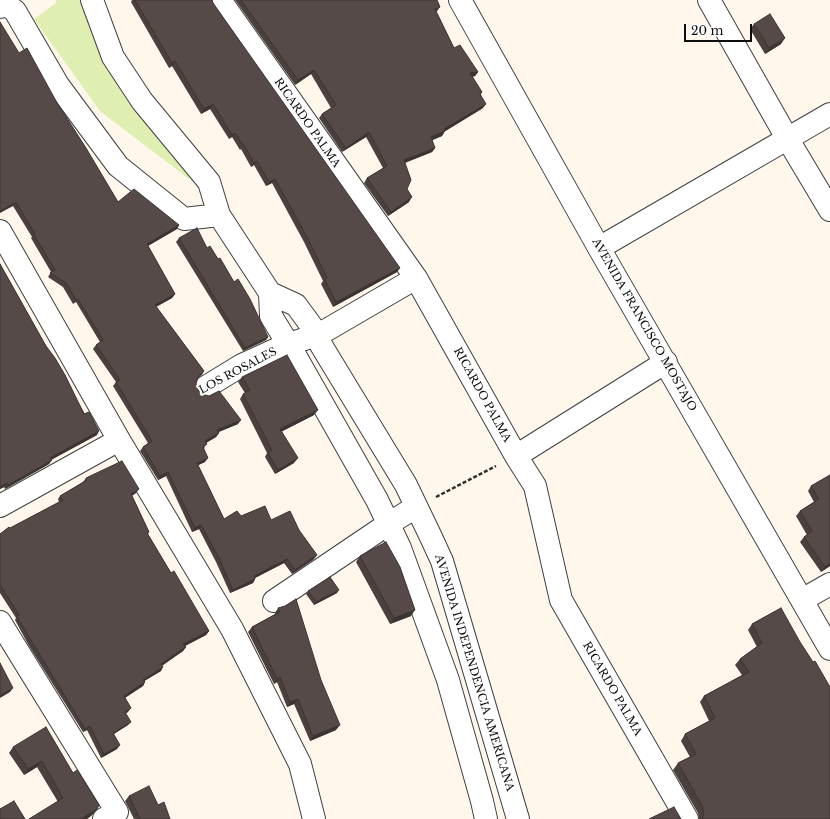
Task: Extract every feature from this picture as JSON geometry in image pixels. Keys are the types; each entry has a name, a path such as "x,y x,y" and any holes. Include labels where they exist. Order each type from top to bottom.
{"street":[{"path":"92,0 113,57 142,101 209,182 219,214 270,293 271,316 377,500 400,548 448,680 486,819"},
{"name":"RICARDO PALMA","path":"220,0 416,278 534,486 561,600 687,819"},
{"name":"AVENIDA FRANCISCO MOSTAJO","path":"460,0 599,248 830,649"},
{"path":"709,0 787,138 830,210"},
{"path":"0,7 7,5 15,11 58,85 118,166 184,219 219,214"},
{"path":"599,248 830,114"},
{"path":"0,231 118,440 232,629 300,764 314,819"},
{"name":"LOS ROSALES","path":"206,387 242,365 288,344 318,335 416,278"},
{"name":"AVENIDA INDEPENDENCIA AMERICANA","path":"270,293 296,305 318,335 321,345 406,486 442,561 518,819"},
{"path":"516,456 666,362"},
{"path":"0,506 118,440"},
{"path":"274,601 388,524 416,507"},
{"path":"802,600 830,584"},
{"path":"0,622 117,812 104,819"}],"path":[{"path":"416,507 516,456"}],"green space":[{"path":"56,0 82,0 193,177 189,179 100,111 34,19 56,3"}],"building":[{"path":"135,0 212,0 400,268 336,302 325,280 327,278 307,237 275,179 269,182 257,161 254,163 235,133 232,135 213,104 204,109 175,61 172,63"},
{"path":"241,0 437,0 440,7 435,9 454,48 460,45 478,72 470,73 482,92 480,94 486,104 444,129 445,131 431,137 435,148 404,160 411,180 407,189 412,197 391,212 367,178 387,166 369,132 346,148 322,114 336,105 314,70 298,80"},
{"path":"770,14 785,38 769,48 754,24"},
{"path":"0,22 19,53 27,48 56,101 118,202 134,189 179,225 147,244 175,294 155,305 204,371 198,377 196,384 198,390 202,394 209,396 219,391 241,420 217,430 219,433 205,441 207,444 203,447 208,458 197,463 224,519 237,511 241,516 265,506 271,520 290,511 299,530 317,555 295,570 287,559 254,576 255,579 233,590 219,558 201,525 195,528 168,472 160,476 143,447 152,441 116,382 120,380 96,345 103,340 78,299 76,300 66,283 50,273 55,270 16,202 0,211"},
{"path":"197,228 207,248 210,246 218,259 220,258 234,282 238,279 250,299 268,337 245,348 179,238"},
{"path":"0,264 46,346 65,375 84,414 89,412 99,431 50,458 52,460 47,463 8,485 7,483 0,487"},
{"path":"287,355 318,410 280,429 298,458 278,470 268,453 272,450 243,394 250,390 242,377"},
{"path":"122,461 139,489 131,494 149,532 147,533 171,573 174,571 209,631 183,644 186,647 161,664 163,667 143,680 145,682 124,696 131,708 125,712 131,722 113,733 120,745 104,754 90,726 85,729 32,642 17,616 19,615 0,585 0,534 9,527 10,528 63,500 60,496 87,480 86,478"},
{"path":"830,475 830,563 825,567 804,537 812,531 800,511 819,499 811,486"},
{"path":"386,542 400,567 415,610 394,618 360,556"},
{"path":"330,577 339,590 316,602 308,591"},
{"path":"296,599 321,680 340,725 313,736 298,699 290,702 280,677 277,679 252,627 280,612 278,608 285,606"},
{"path":"781,608 800,642 813,662 815,661 830,687 830,819 702,819 704,813 702,806 678,763 696,754 685,734 715,718 704,696 749,672 740,659 762,643 752,624"},
{"path":"0,663 13,688 0,695"},
{"path":"46,727 73,773 77,770 99,805 97,809 81,819 29,819 63,798 42,761 28,769 13,747"},
{"path":"149,786 158,805 164,802 170,819 140,819 129,796"},
{"path":"14,801 25,819 0,819 0,809"},
{"path":"674,807 681,819 649,819"}]}
